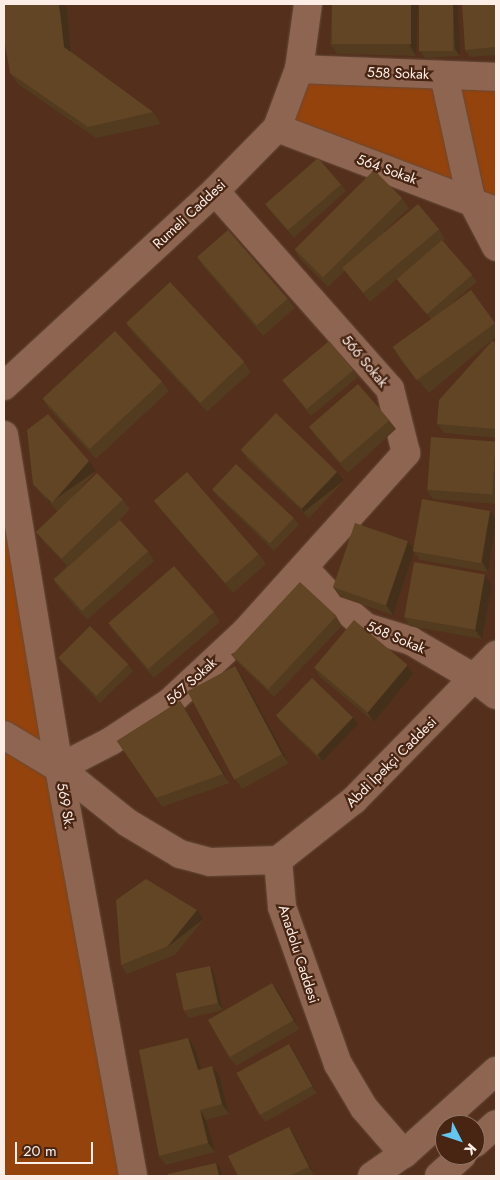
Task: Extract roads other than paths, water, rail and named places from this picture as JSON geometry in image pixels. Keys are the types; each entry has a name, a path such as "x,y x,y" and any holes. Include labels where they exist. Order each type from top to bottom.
{"street":[{"name":"Rumeli Caddesi","path":"4,386 215,191 277,128 299,70 308,4"},
{"name":"558 Sokak","path":"299,70 496,77"},
{"path":"444,75 471,200 496,247"},
{"name":"564 Sokak","path":"277,128 496,211"},
{"name":"566 Sokak","path":"215,191 390,389 406,453 304,568"},
{"name":"569 Sk.","path":"4,435 59,768 134,1176"},
{"name":"568 Sokak","path":"304,568 334,600 366,627 412,641 474,678 496,695"},
{"name":"567 Sokak","path":"59,768 111,741 170,702 245,632 304,568"},
{"name":"Abdi İpekçi Caddesi","path":"278,860 354,800 496,655"},
{"path":"4,735 59,768 128,823 180,854 210,862 278,860"},
{"name":"Anadolu Caddesi","path":"278,860 282,907 338,1064 364,1108 404,1154"},
{"path":"372,1176 404,1154 496,1070"},
{"path":"485,1134 496,1124"},
{"path":"439,1176 451,1165"}]}
